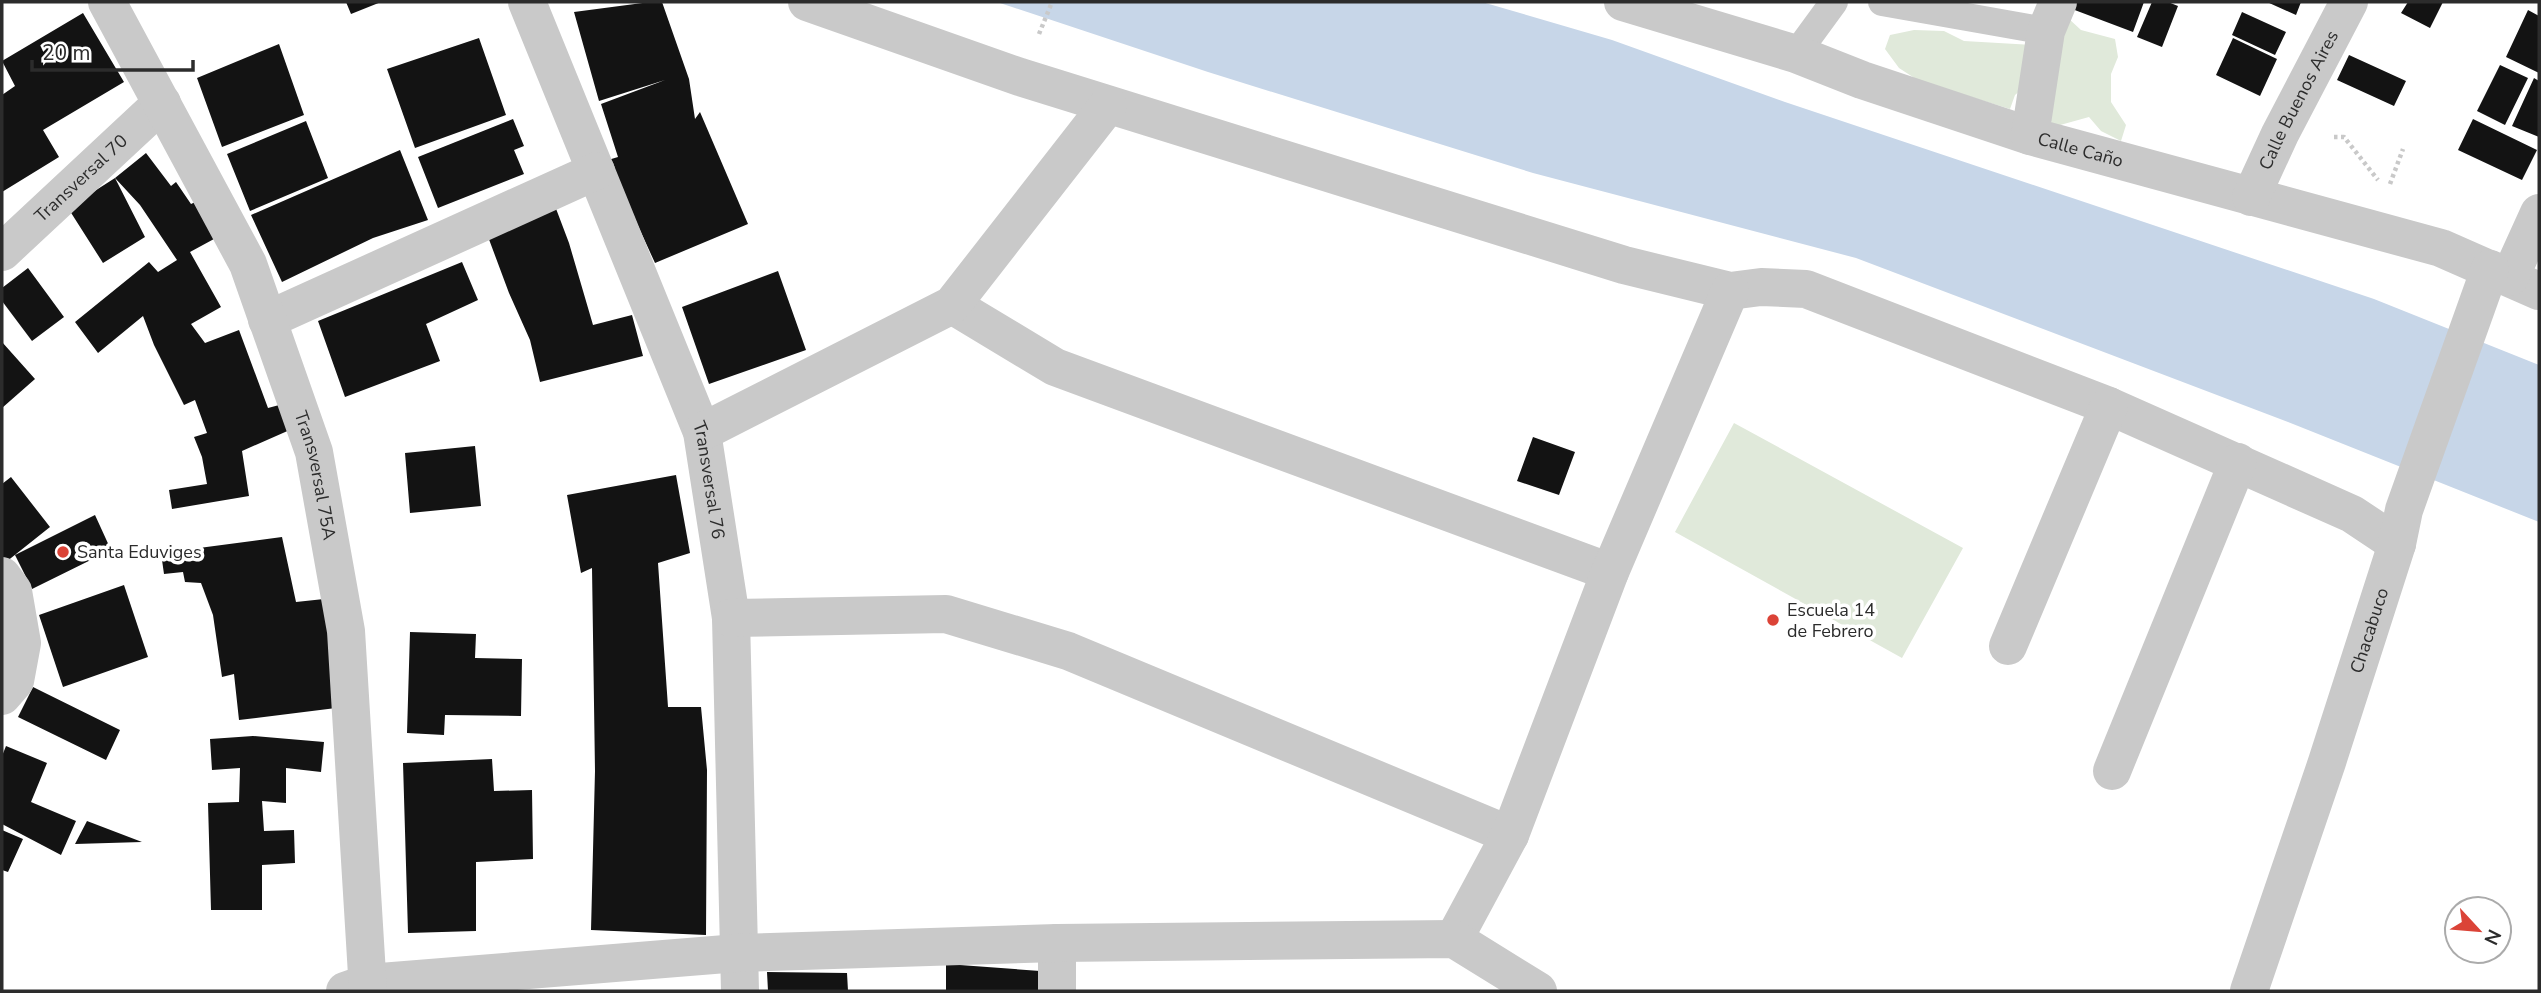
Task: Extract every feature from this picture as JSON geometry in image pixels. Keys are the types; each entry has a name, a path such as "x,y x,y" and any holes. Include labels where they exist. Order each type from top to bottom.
{"street":[{"name":"Transversal 75A","path":"107,2 248,264 314,452 346,631 360,989"},
{"name":"Transversal 76","path":"527,2 702,432 732,618 740,991"},
{"path":"807,2 1020,77 1624,264 1730,291 1761,287 1806,289 2109,406 2352,514 2400,527"},
{"name":"Calle Caño","path":"1623,2 1796,54 1862,80 2030,136 2441,247 2513,279"},
{"name":"Calle Buenos Aires","path":"2251,197 2280,134 2349,2"},
{"path":"2030,136 2052,16"},
{"name":"Transversal 70","path":"2,252 162,103"},
{"path":"702,432 952,305 1108,105"},
{"path":"267,320 596,171"},
{"name":"Chacabuco","path":"2249,991 2318,787 2400,527 2476,306 2513,279 2539,212"},
{"path":"1454,939 1510,835 1610,572 1730,291"},
{"path":"952,305 1055,367 1610,572"},
{"path":"2008,646 2109,406"},
{"path":"2112,771 2238,462"},
{"path":"2,576 13,591 22,643 15,681 2,696"},
{"path":"732,618 946,614 1068,651 1510,835"},
{"path":"360,989 738,953 1057,943 1454,939 1538,991"},
{"path":"1057,943 1057,991"}],"lane":[{"path":"1796,54 1834,2"},
{"path":"1882,2 2052,16"}],"path":[{"path":"1037,41 1052,2"},
{"path":"2280,134 2344,137 2379,181"}],"green space":[{"path":"2068,18 2081,30 2115,39 2118,57 2111,74 2111,102 2126,125 2121,141 2101,131 2089,117 2053,127 2050,87"},
{"path":"1914,30 1944,31 1964,41 2033,45 2029,83 2015,95 2010,109 1919,81 1899,68 1885,49 1890,35"},
{"path":"1734,423 1963,548 1902,658 1675,532"}],"water":[{"path":"997,2 1482,2 1612,40 1785,102 2374,299 2539,365 2539,522 2288,422 1856,258 1533,173 1208,72"}],"building":[{"path":"346,2 381,2 351,14"},
{"path":"662,2 689,79 695,119 700,112 748,224 655,263 608,160 618,157 601,104 665,80 599,101 574,12"},
{"path":"2075,2 2144,2 2133,32 2072,9"},
{"path":"2152,2 2168,2 2178,6 2162,47 2137,37"},
{"path":"2267,2 2301,2 2296,15"},
{"path":"2408,2 2443,2 2430,28 2401,13"},
{"path":"2528,10 2539,16 2539,73 2506,57"},
{"path":"2242,12 2286,32 2275,55 2232,35"},
{"path":"83,13 124,82 43,130 59,157 2,192 2,95 15,86 2,61"},
{"path":"479,38 506,115 415,148 387,69"},
{"path":"2233,38 2277,59 2260,96 2216,75"},
{"path":"279,44 304,115 222,147 197,78"},
{"path":"2349,55 2406,81 2394,106 2337,80"},
{"path":"2500,65 2528,78 2505,125 2477,111"},
{"path":"2534,78 2539,81 2539,137 2512,126"},
{"path":"513,119 524,146 514,150 524,174 438,208 418,157"},
{"path":"2473,119 2537,150 2522,180 2458,150"},
{"path":"306,121 328,178 250,211 227,154"},
{"path":"400,150 428,220 373,238 282,282 251,215"},
{"path":"146,153 171,186 176,182 191,204 206,197 225,233 190,252 221,307 191,324 205,343 239,330 268,408 283,404 292,429 242,451 249,496 172,509 169,490 207,484 202,457 194,437 207,433 195,400 184,405 154,345 143,316 98,353 75,322 149,262 158,272 177,260 140,205 115,178"},
{"path":"115,178 145,237 103,263 68,208"},
{"path":"555,206 593,325 632,315 643,356 540,382 530,340 487,234"},
{"path":"462,262 478,300 426,324 440,361 345,397 318,321"},
{"path":"28,268 64,317 32,341 2,301 2,288"},
{"path":"778,271 806,350 709,384 682,307"},
{"path":"2,342 35,379 2,408"},
{"path":"1533,437 1575,452 1559,495 1517,481"},
{"path":"475,446 481,506 410,513 405,453"},
{"path":"676,475 690,553 658,563 668,707 701,707 707,770 706,935 591,930 595,771 592,568 581,573 567,495"},
{"path":"11,477 50,527 6,562 2,557 2,484"},
{"name":"Santa Eduviges","path":"95,515 111,550 32,589 15,555"},
{"path":"282,537 296,602 324,599 336,708 239,720 234,674 222,677 213,615 201,583 185,582 183,572 164,574 161,553"},
{"path":"124,585 148,657 63,687 39,615"},
{"path":"410,632 476,634 475,658 522,659 521,716 445,715 444,735 407,733"},
{"path":"33,687 120,730 106,760 18,717"},
{"path":"253,736 324,742 321,772 286,768 286,803 262,801 264,831 294,830 295,863 262,865 262,910 211,910 208,803 239,802 240,768 212,770 210,739"},
{"path":"6,746 47,763 31,802 76,821 61,855 2,824 2,756"},
{"path":"492,759 494,791 532,790 533,859 476,862 476,931 408,933 403,763"},
{"path":"87,821 142,842 75,844"},
{"path":"2,830 23,839 8,872 2,870"},
{"path":"946,964 1040,971 1039,991 946,991"},
{"path":"767,972 847,973 848,991 768,991"}],"place":[{"name":"Santa Eduviges","path":"63,552"},
{"name":"Escuela 14 de Febrero","path":"1773,620"}]}
